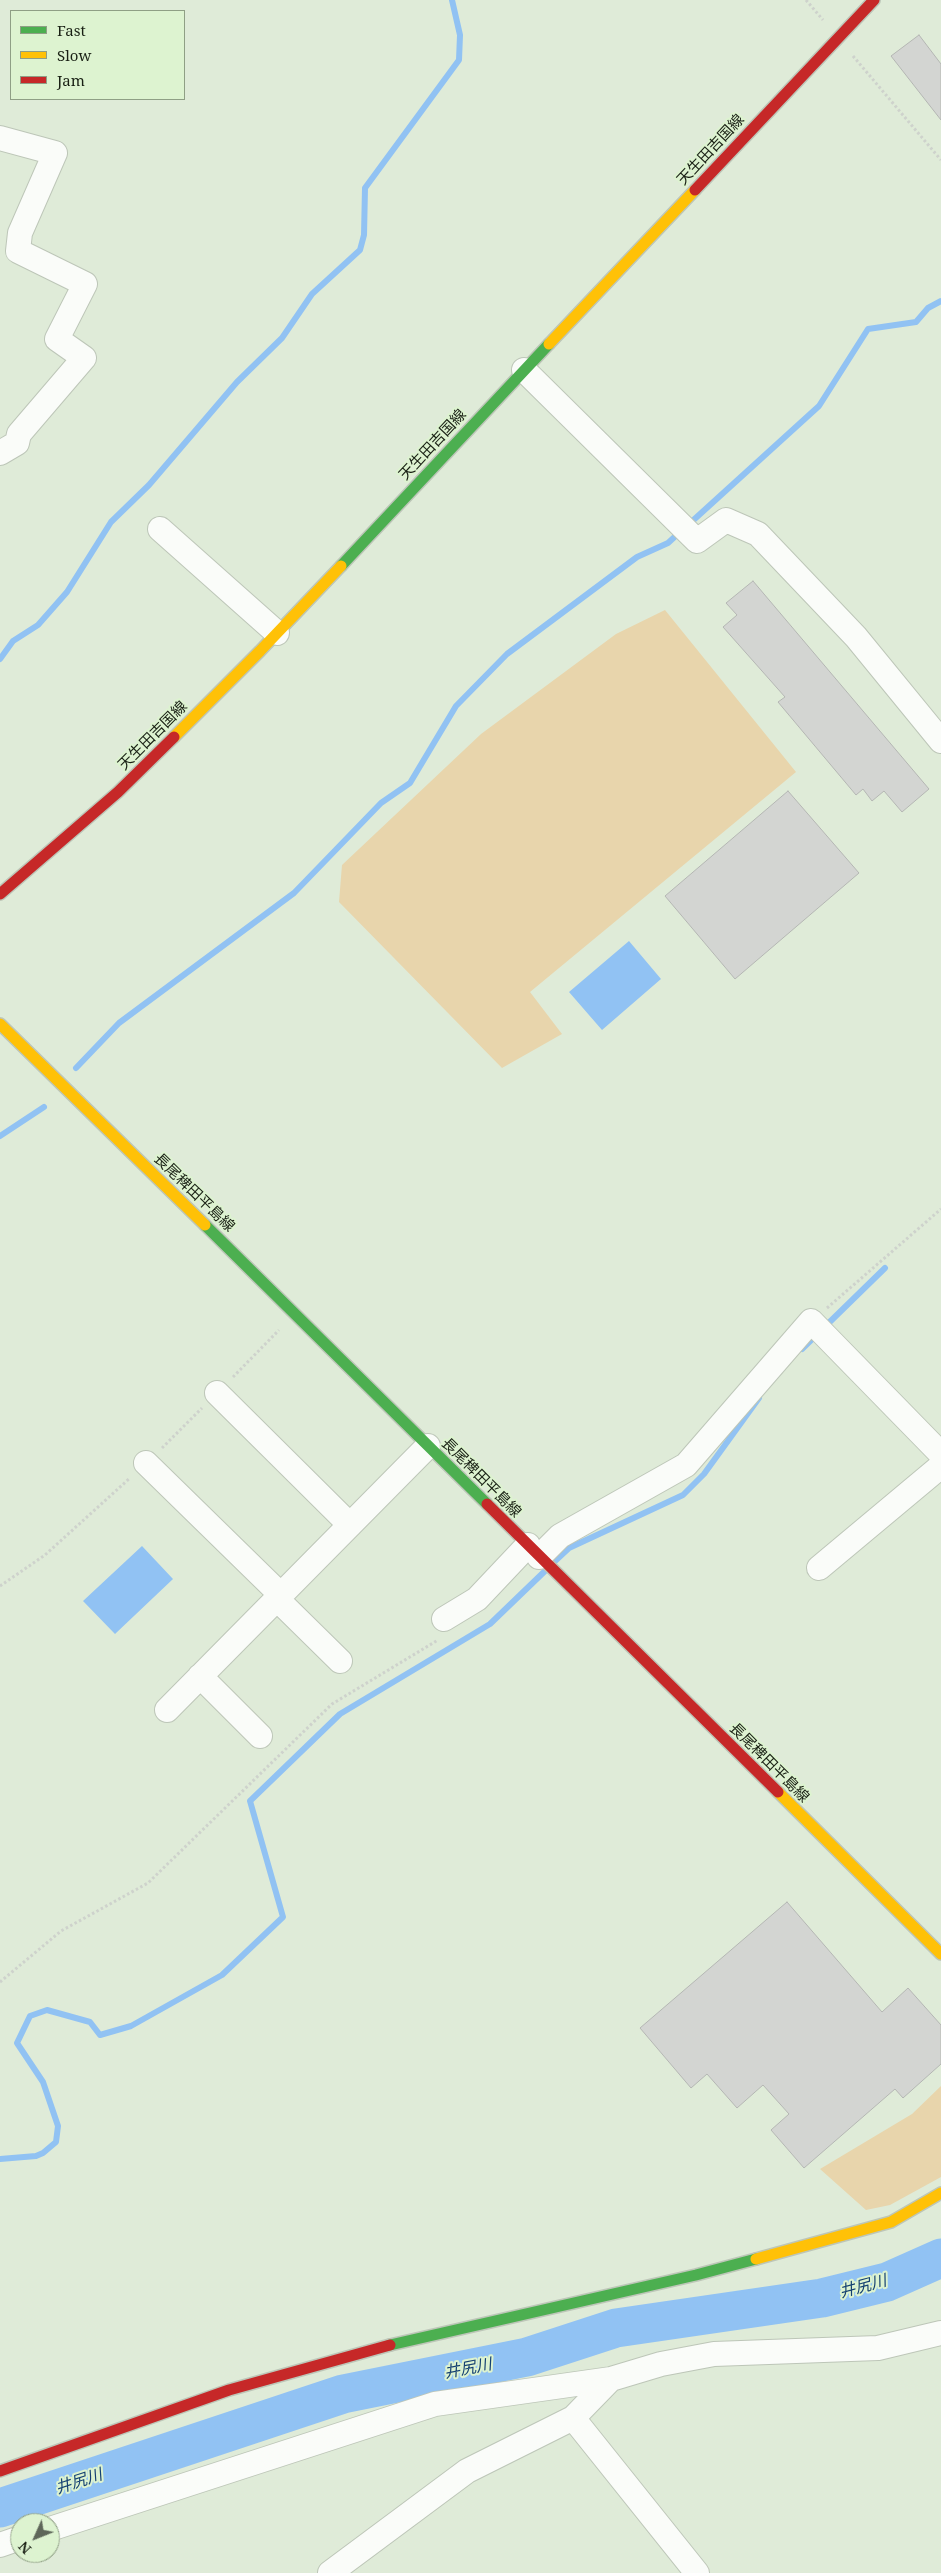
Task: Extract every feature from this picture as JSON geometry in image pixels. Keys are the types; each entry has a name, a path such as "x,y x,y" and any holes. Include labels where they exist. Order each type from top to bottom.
{"main road":[{"name":"天生田吉国線","path":"0,894 118,792 277,633 874,0"},
{"name":"長尾稗田平島線","path":"0,1024 941,1954"},
{"path":"0,2471 229,2390 361,2352 696,2275 891,2222 941,2193"}],"street":[{"path":"0,138 55,153 20,233 18,250 85,284 57,339 84,358 19,434 17,443 0,453"},
{"path":"524,370 697,541 726,520 758,534 856,637 941,741"},
{"path":"160,529 277,633"},
{"path":"443,1628 534,1551 686,1464 811,1321 941,1454"},
{"path":"217,1393 350,1525"},
{"path":"167,1710 428,1446"},
{"path":"146,1463 340,1661"},
{"path":"820,1568 941,1466"},
{"path":"200,1676 260,1736"},
{"path":"60,2526 435,2404 611,2379 661,2364 714,2354 878,2348 941,2333"},
{"path":"330,2573 467,2471 573,2418 611,2379"},
{"path":"573,2418 697,2573"}],"path":[{"path":"838,37 941,160"},
{"path":"811,1321 941,1209"},
{"path":"0,1982 61,1931 148,1883 332,1704 443,1628"}],"shaded area":[{"path":"665,610 796,772 530,992 562,1034 502,1068 339,902 342,865 481,734 616,634"},
{"path":"941,2086 941,2177 890,2205 866,2210 820,2169 912,2114"}],"water":[{"path":"629,941 661,979 602,1030 569,992"},
{"path":"142,1546 173,1579 115,1634 83,1601"}],"building":[{"path":"919,35 941,64 941,120 891,56"},
{"path":"753,581 929,789 902,812 884,791 872,801 863,789 856,795 778,702 785,697 723,627 737,615 726,603"},
{"path":"788,791 859,873 735,979 665,896"},
{"path":"787,1902 882,2012 908,1988 941,2025 941,2064 903,2098 895,2089 804,2168 771,2130 789,2114 763,2085 737,2108 707,2074 691,2088 640,2028"}],"waterway":[{"path":"0,659 13,641 38,625 67,592 111,522 149,485 237,382 282,338 312,294 360,250 364,235 365,188 459,60 460,35 452,0"},
{"path":"688,525 819,406 868,329 916,322 928,308 941,301"},
{"path":"76,1068 119,1023 294,893 381,803 410,783 456,706 507,654 637,557 668,543 681,531"},
{"path":"0,1136 44,1107"},
{"path":"802,1349 885,1268"},
{"path":"554,1562 569,1548 683,1495 704,1474 759,1398"},
{"path":"0,2159 36,2156 43,2153 56,2142 58,2126 43,2082 17,2043 30,2016 47,2010 90,2022 100,2035 131,2026 222,1975 283,1917 250,1801 340,1714 490,1624 545,1571"},
{"name":"井尻川","path":"0,2508 343,2394 527,2357 616,2328 822,2298 887,2282 941,2258"}],"traffic: fast":[{"path":"341,566 549,344"},
{"path":"205,1225 487,1504"},
{"path":"390,2345 696,2275 756,2259"}],"traffic: slow":[{"path":"549,344 695,190"},
{"path":"174,737 341,566"},
{"path":"0,1024 205,1225"},
{"path":"778,1792 941,1954"},
{"path":"756,2259 891,2222 941,2193"}],"traffic: jam":[{"path":"695,190 874,0"},
{"path":"0,894 118,792 174,737"},
{"path":"487,1504 778,1792"},
{"path":"0,2471 229,2390 390,2345"}]}
